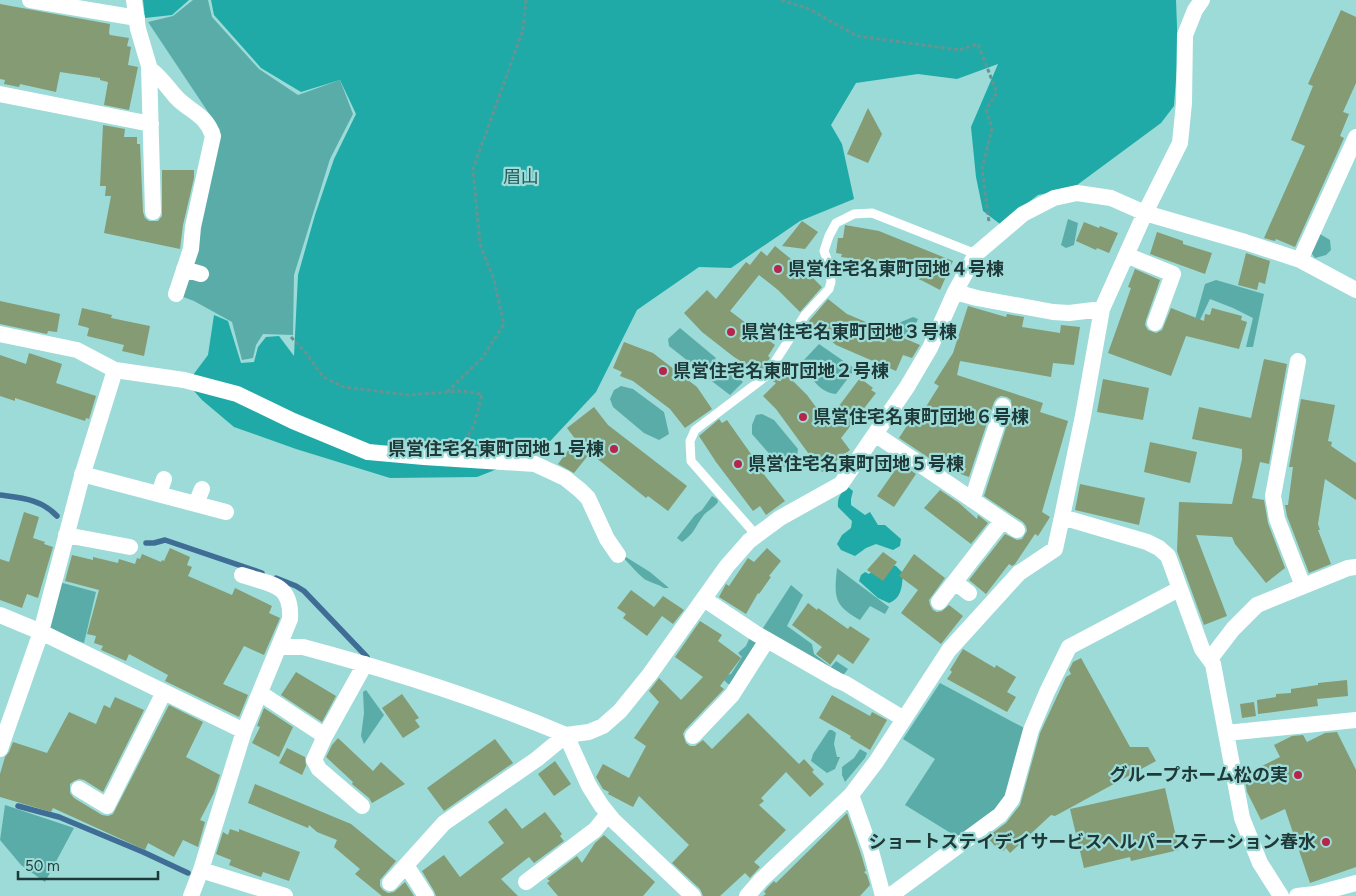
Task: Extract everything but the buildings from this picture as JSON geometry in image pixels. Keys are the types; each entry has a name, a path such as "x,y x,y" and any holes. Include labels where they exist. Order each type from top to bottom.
{"street":[{"path":"30,0 137,18"},
{"path":"134,0 150,69 153,212"},
{"path":"747,896 761,880 851,795 876,762 949,650 1019,572 1055,549 1083,416 1102,309 1145,213 1180,143 1184,103 1185,35 1195,10 1202,0"},
{"path":"150,69 162,78 177,98 201,116 210,127 212,136 193,227 191,249 176,294"},
{"path":"0,94 151,124"},
{"path":"1300,260 1356,137"},
{"path":"279,647 303,647 454,691 523,716 566,735 589,732 603,726 620,711 650,674 728,566 749,541 780,518 841,484 907,387 930,348 955,292 976,254 1023,214 1054,198 1077,192 1111,198 1145,213 1300,260 1356,290"},
{"path":"1126,255 1173,274 1155,323"},
{"path":"184,269 201,274"},
{"path":"955,292 1053,312 1069,313 1102,309"},
{"path":"0,334 77,350 116,370 184,380 237,394 292,421 368,452 535,464 565,478 588,498 606,540 618,555"},
{"path":"1298,361 1273,496 1277,520 1304,586"},
{"path":"0,749 41,632 82,474 116,370"},
{"path":"972,500 1003,406"},
{"path":"874,434 1017,530"},
{"path":"82,474 226,512"},
{"path":"159,494 164,478"},
{"path":"196,504 202,488"},
{"path":"1062,517 1147,542 1159,548 1168,556 1202,648 1213,664 1242,818 1260,863 1281,896"},
{"path":"940,602 1002,521"},
{"path":"66,535 130,547"},
{"path":"1210,659 1233,629 1258,605 1348,568 1356,567"},
{"path":"191,896 201,870 244,731 290,619 291,606 286,593 280,588 242,575"},
{"path":"955,582 969,593"},
{"path":"890,896 1000,815 1008,806 1012,799 1031,730 1046,692 1069,647 1179,589"},
{"path":"704,599 767,640 904,719"},
{"path":"0,615 41,632 244,731"},
{"path":"693,736 732,695 767,640"},
{"path":"362,806 319,769 314,760 325,736 365,664"},
{"path":"79,789 113,809 164,692"},
{"path":"260,693 325,736"},
{"path":"1226,733 1356,720"},
{"path":"566,735 589,786 608,814 693,896"},
{"path":"390,883 444,823 537,759 566,735"},
{"path":"851,795 871,851 883,896"},
{"path":"526,882 595,830 608,814"},
{"path":"406,866 426,896"},
{"path":"201,870 285,896"},
{"path":"1297,896 1315,894 1356,883"}],"lane":[{"path":"757,536 691,461 690,441 695,430 765,377 805,315 829,289 831,282 830,267 824,251 836,223 854,214 872,213 976,254"}],"path":[{"path":"447,392 483,356 504,324 494,280 480,244 473,169 523,30 526,0"},
{"path":"781,0 809,9 857,36 959,50 978,44 997,93 986,109 992,129 982,169 991,240"},
{"path":"291,337 307,354 323,377 344,388 409,394 462,391 482,394 474,426 453,459"}],"shaded area":[{"path":"193,0 208,0 212,17 259,69 298,95 340,80 353,114 330,159 294,275 293,335 263,334 256,345 253,358 242,360 232,322 194,301 178,295 220,130 148,22 173,16"},
{"path":"1068,219 1078,223 1074,245 1066,248 1061,245"},
{"path":"1320,234 1330,240 1331,250 1326,255 1315,258 1310,251"},
{"path":"1216,280 1264,294 1253,347 1246,347 1253,318 1233,308 1210,299 1198,324 1194,323 1205,284"},
{"path":"913,317 918,319 909,338 893,330 896,324"},
{"path":"680,328 716,358 703,373 669,346 668,339"},
{"path":"819,344 855,369 836,394 819,387 802,362"},
{"path":"721,362 743,382 730,395 709,379"},
{"path":"621,386 633,389 664,412 669,434 659,440 644,433 613,407 610,399 614,390"},
{"path":"762,414 774,420 798,449 796,463 786,468 779,465 752,434 752,425 756,415"},
{"path":"712,496 718,502 703,516 692,533 682,542 677,538"},
{"path":"621,554 650,572 669,588 664,588 646,580"},
{"path":"837,568 889,607 885,614 870,606 860,620 845,610 836,594"},
{"path":"59,582 96,592 84,643 54,633 48,624"},
{"path":"791,585 803,595 787,626 812,644 814,654 831,667 836,661 848,669 842,677 763,630"},
{"path":"750,637 758,640 734,685 728,684 724,680 727,675 731,674 742,657 738,653 746,646"},
{"path":"940,683 1028,730 1011,794 962,840 905,805 935,759 903,739"},
{"path":"366,690 384,715 364,744 361,736 364,713 363,692"},
{"path":"829,730 836,733 834,744 837,757 840,757 835,769 827,773 811,761 813,754"},
{"path":"860,749 867,753 865,758 845,782 842,775 842,767 854,758"},
{"path":"5,805 74,828 45,882 21,865 0,840"}],"green space":[{"path":"143,0 189,0 172,15 145,18"},
{"name":"眉山","path":"211,0 1176,0 1178,53 1174,106 1161,123 1073,188 1038,195 1000,224 983,211 976,177 971,127 998,64 957,79 918,74 856,83 831,125 842,144 854,199 800,221 731,268 699,267 637,310 596,392 540,452 477,477 390,478 296,449 234,427 202,400 187,383 208,355 214,315 228,321 241,363 254,362 258,347 266,337 279,336 294,356 298,275 315,215 334,159 356,114 340,80 301,92 261,68 214,15"},
{"path":"848,487 853,491 851,505 865,515 870,512 878,525 885,525 901,539 900,546 893,550 876,544 855,556 841,550 837,544 842,535 851,528 852,521 838,507 838,501 841,493"},
{"path":"884,564 896,566 903,573 902,587 899,595 889,603 878,598 859,581 861,575 865,572 869,574"}],"waterway":[{"path":"0,495 23,498 38,503 51,510 57,516"},
{"path":"146,543 165,540 262,573"},
{"path":"276,578 304,591 367,657"},
{"path":"18,806 59,817 188,873"}],"place":[{"name":"県営住宅名東町団地４号棟","path":"778,269"},
{"name":"県営住宅名東町団地３号棟","path":"731,332"},
{"name":"県営住宅名東町団地２号棟","path":"663,371"},
{"name":"県営住宅名東町団地６号棟","path":"803,417"},
{"name":"県営住宅名東町団地１号棟","path":"614,449"},
{"name":"県営住宅名東町団地５号棟","path":"738,464"},
{"name":"グループホーム松の実","path":"1298,775"},
{"name":"ショートステイデイサービスヘルパーステーション春水","path":"1326,842"}]}
